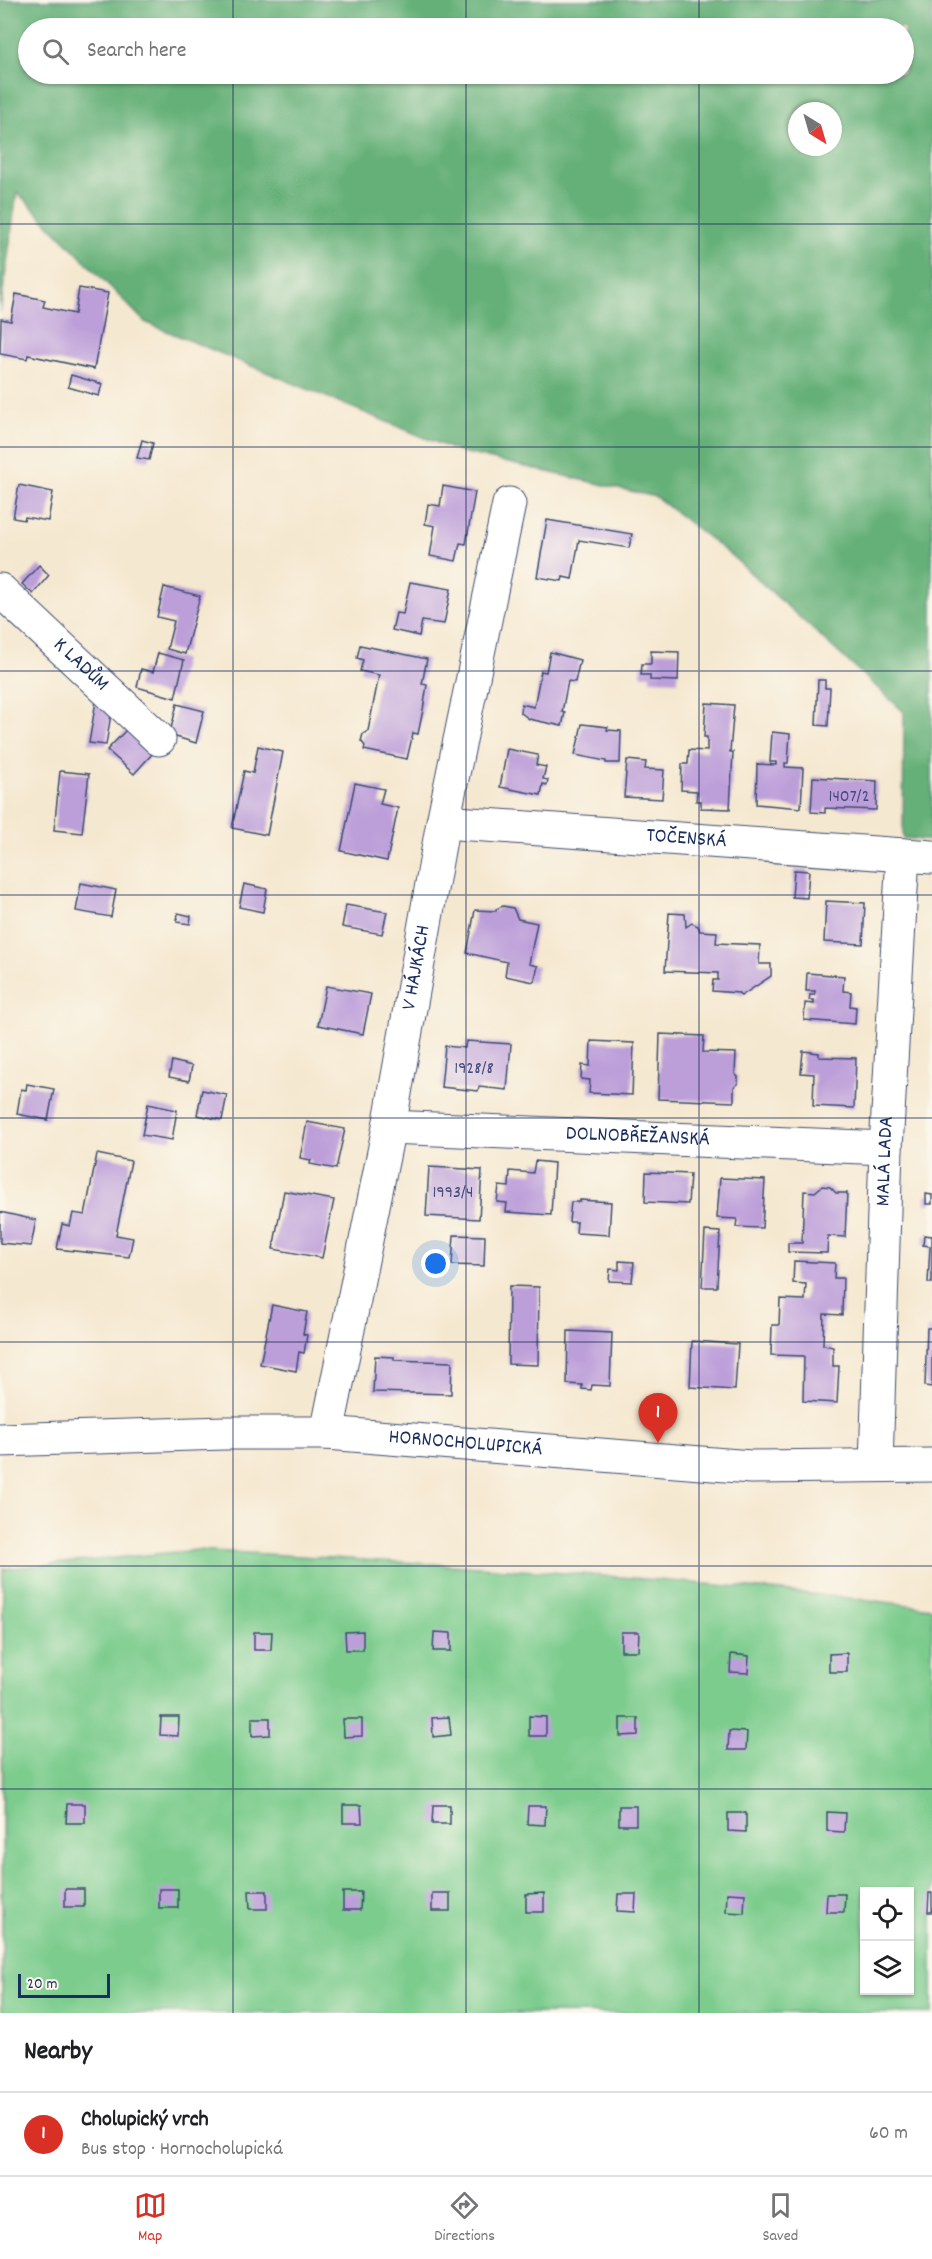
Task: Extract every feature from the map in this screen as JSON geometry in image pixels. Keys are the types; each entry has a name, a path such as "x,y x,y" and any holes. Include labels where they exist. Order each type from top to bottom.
{"street":[{"name":"V HÁJKÁCH","path":"327,1433 389,1127 442,822 509,504"},
{"name":"K LADŮM","path":"0,590 159,740"},
{"name":"TOČENSKÁ","path":"442,822 918,856"},
{"name":"MALÁ LADA","path":"876,1466 886,1148 918,856"},
{"name":"DOLNOBŘEŽANSKÁ","path":"389,1127 886,1148"},
{"name":"HORNOCHOLUPICKÁ","path":"0,1440 225,1433 327,1433 751,1467 932,1465"}],"green space":[{"path":"0,0 932,0 932,841 903,838 904,712 733,557 656,497 457,451 145,322 17,192 0,312"},
{"path":"198,1550 658,1580 932,1608 932,2013 2,2013 3,1569"}],"building":[{"path":"79,288 108,293 94,369 28,355 27,359 0,354 1,319 11,321 16,294 45,300 43,307 75,314"},
{"path":"71,375 102,384 99,396 68,387"},
{"path":"142,440 153,443 149,460 137,458"},
{"path":"19,485 53,492 48,521 25,517 24,520 13,518"},
{"path":"443,486 475,492 466,544 460,543 456,561 430,556 435,526 425,524 428,504 440,506"},
{"path":"547,520 632,534 629,548 579,540 572,579 563,577 562,581 537,577"},
{"path":"39,565 49,575 33,594 22,584"},
{"path":"410,582 451,589 444,624 422,621 419,636 392,630 396,613 403,614"},
{"path":"164,587 200,596 185,654 167,649 174,621 157,617"},
{"path":"360,645 427,659 422,684 427,685 423,710 418,734 413,733 407,759 364,750 365,746 361,741 363,734 368,731 379,675 360,671 363,660 357,658"},
{"path":"651,651 679,652 678,681 650,680 650,675 641,675 642,664 651,664"},
{"path":"550,652 580,660 575,682 568,681 562,712 565,713 562,726 529,719 520,712 521,704 534,707 541,671 546,672"},
{"path":"158,653 184,660 175,698 137,687 141,669 153,672"},
{"path":"818,680 825,680 825,688 830,688 828,726 816,725"},
{"path":"96,701 111,714 106,745 89,743"},
{"path":"706,703 734,705 730,752 733,752 730,809 701,808 701,801 696,801 697,791 681,790 682,764 688,764 689,750 707,751 707,737 704,737"},
{"path":"177,704 204,711 196,743 170,733"},
{"path":"582,724 621,731 620,763 606,763 606,761 575,755"},
{"path":"127,729 153,753 134,774 107,750"},
{"path":"772,732 790,734 788,763 785,763 785,767 803,768 801,808 756,804 757,764 776,765 776,762 770,762"},
{"path":"258,746 283,752 267,835 232,828 244,771 253,773"},
{"path":"507,749 538,755 536,765 546,767 543,779 548,780 547,785 543,784 541,795 500,787"},
{"path":"627,760 646,762 645,769 664,770 662,799 624,797"},
{"path":"60,771 89,774 82,833 54,830"},
{"path":"813,777 877,781 876,810 825,808 825,813 811,812"},
{"path":"355,783 384,789 380,804 398,808 387,861 341,851"},
{"path":"794,870 809,871 807,898 792,897"},
{"path":"81,883 116,890 111,917 76,911"},
{"path":"244,884 267,889 263,912 239,907"},
{"path":"826,901 865,903 863,944 824,942"},
{"path":"346,905 387,912 382,934 342,927"},
{"path":"503,906 513,908 518,919 537,923 529,964 538,966 534,982 505,976 507,962 467,953 475,910 496,911"},
{"path":"178,913 191,916 190,924 177,922"},
{"path":"669,913 685,914 686,927 692,923 698,926 700,931 717,932 716,943 760,945 759,964 771,964 771,976 741,996 739,993 712,991 713,980 718,980 718,973 665,971"},
{"path":"807,973 844,976 843,991 851,992 850,1006 856,1007 855,1024 804,1020 805,1003 814,1004 814,1000 809,1000 810,995 814,995 815,991 806,991"},
{"path":"326,986 371,994 363,1034 318,1025"},
{"path":"660,1034 704,1036 703,1052 736,1053 735,1074 738,1077 738,1084 734,1087 734,1102 658,1099"},
{"path":"466,1041 511,1044 507,1090 479,1087 478,1091 441,1087 445,1046 465,1048"},
{"path":"591,1041 634,1043 632,1095 589,1093 590,1080 581,1079 582,1065 590,1066"},
{"path":"803,1051 819,1053 819,1057 856,1058 854,1108 813,1106 814,1074 801,1073"},
{"path":"172,1061 192,1066 189,1081 169,1077"},
{"path":"27,1084 54,1089 48,1120 17,1114 21,1089 26,1090"},
{"path":"202,1090 227,1095 222,1120 197,1115"},
{"path":"148,1104 177,1110 172,1140 142,1135"},
{"path":"307,1122 345,1129 336,1169 310,1164 311,1160 300,1158"},
{"path":"97,1154 131,1161 116,1235 133,1238 129,1257 57,1249 62,1224 70,1226 73,1213 85,1215"},
{"path":"535,1161 554,1163 551,1215 506,1212 507,1203 497,1202 499,1186 509,1187 510,1171 533,1173"},
{"path":"429,1167 482,1170 479,1219 426,1216"},
{"path":"646,1172 690,1174 688,1204 645,1202"},
{"path":"720,1178 765,1180 762,1228 736,1227 737,1219 717,1218"},
{"path":"822,1186 830,1187 836,1193 847,1193 845,1237 828,1236 827,1253 788,1252 788,1243 802,1243 804,1191 815,1192"},
{"path":"284,1191 334,1200 322,1258 273,1249"},
{"path":"926,1194 932,1195 932,1204 926,1204"},
{"path":"580,1200 611,1202 609,1235 576,1233 577,1222 569,1222 571,1202 580,1202"},
{"path":"0,1212 36,1220 31,1246 0,1243"},
{"path":"705,1231 720,1232 717,1287 702,1287"},
{"path":"454,1235 485,1236 484,1266 452,1265"},
{"path":"924,1235 932,1236 932,1283 928,1283 930,1246 923,1245"},
{"path":"619,1261 634,1262 632,1282 609,1281 610,1269 619,1270"},
{"path":"794,1261 835,1263 834,1278 843,1278 842,1315 824,1314 823,1345 833,1347 833,1366 839,1366 837,1403 803,1401 804,1356 771,1355 772,1325 779,1325 780,1299 805,1300 806,1284 793,1283"},
{"path":"509,1286 539,1287 538,1365 508,1364"},
{"path":"272,1305 307,1312 303,1334 307,1335 304,1353 299,1352 296,1371 260,1364"},
{"path":"927,1328 932,1328 932,1387 925,1386"},
{"path":"568,1331 612,1333 610,1386 592,1385 591,1390 582,1389 582,1385 567,1384"},
{"path":"692,1341 738,1344 735,1390 690,1387"},
{"path":"375,1356 394,1357 394,1360 452,1362 451,1394 373,1392"},
{"path":"363,1631 363,1650 346,1650 345,1632"},
{"path":"254,1632 272,1632 271,1650 254,1650"},
{"path":"434,1632 451,1633 451,1651 433,1651"},
{"path":"621,1632 639,1632 638,1651 621,1651"},
{"path":"847,1653 847,1672 829,1672 829,1654"},
{"path":"731,1654 749,1656 748,1673 730,1672"},
{"path":"529,1716 546,1717 546,1736 529,1736"},
{"path":"161,1717 179,1717 178,1736 160,1735"},
{"path":"449,1717 451,1735 433,1737 432,1718"},
{"path":"252,1718 270,1718 270,1735 252,1736"},
{"path":"620,1718 638,1718 638,1735 620,1736"},
{"path":"343,1719 362,1719 362,1736 344,1737"},
{"path":"729,1731 747,1732 746,1750 728,1750"},
{"path":"67,1804 85,1804 85,1823 66,1823"},
{"path":"343,1805 361,1805 362,1823 343,1823"},
{"path":"433,1805 450,1805 450,1824 432,1824"},
{"path":"528,1806 546,1806 545,1825 527,1824"},
{"path":"619,1806 636,1806 636,1825 619,1825"},
{"path":"827,1812 845,1813 844,1832 827,1831"},
{"path":"728,1813 746,1813 746,1832 728,1831"},
{"path":"65,1889 84,1889 84,1907 65,1907"},
{"path":"159,1889 178,1889 178,1908 159,1908"},
{"path":"249,1891 267,1891 267,1909 250,1909"},
{"path":"343,1892 361,1892 360,1910 343,1910"},
{"path":"432,1893 450,1893 450,1911 432,1911"},
{"path":"544,1893 544,1912 526,1912 526,1894"},
{"path":"727,1893 745,1894 744,1913 726,1912"},
{"path":"929,1893 932,1893 932,1912 928,1912"},
{"path":"618,1894 636,1894 635,1912 617,1911"},
{"path":"827,1894 845,1894 844,1912 826,1912"}],"place":[{"name":"Cholupický vrch","path":"658,1443"}]}
